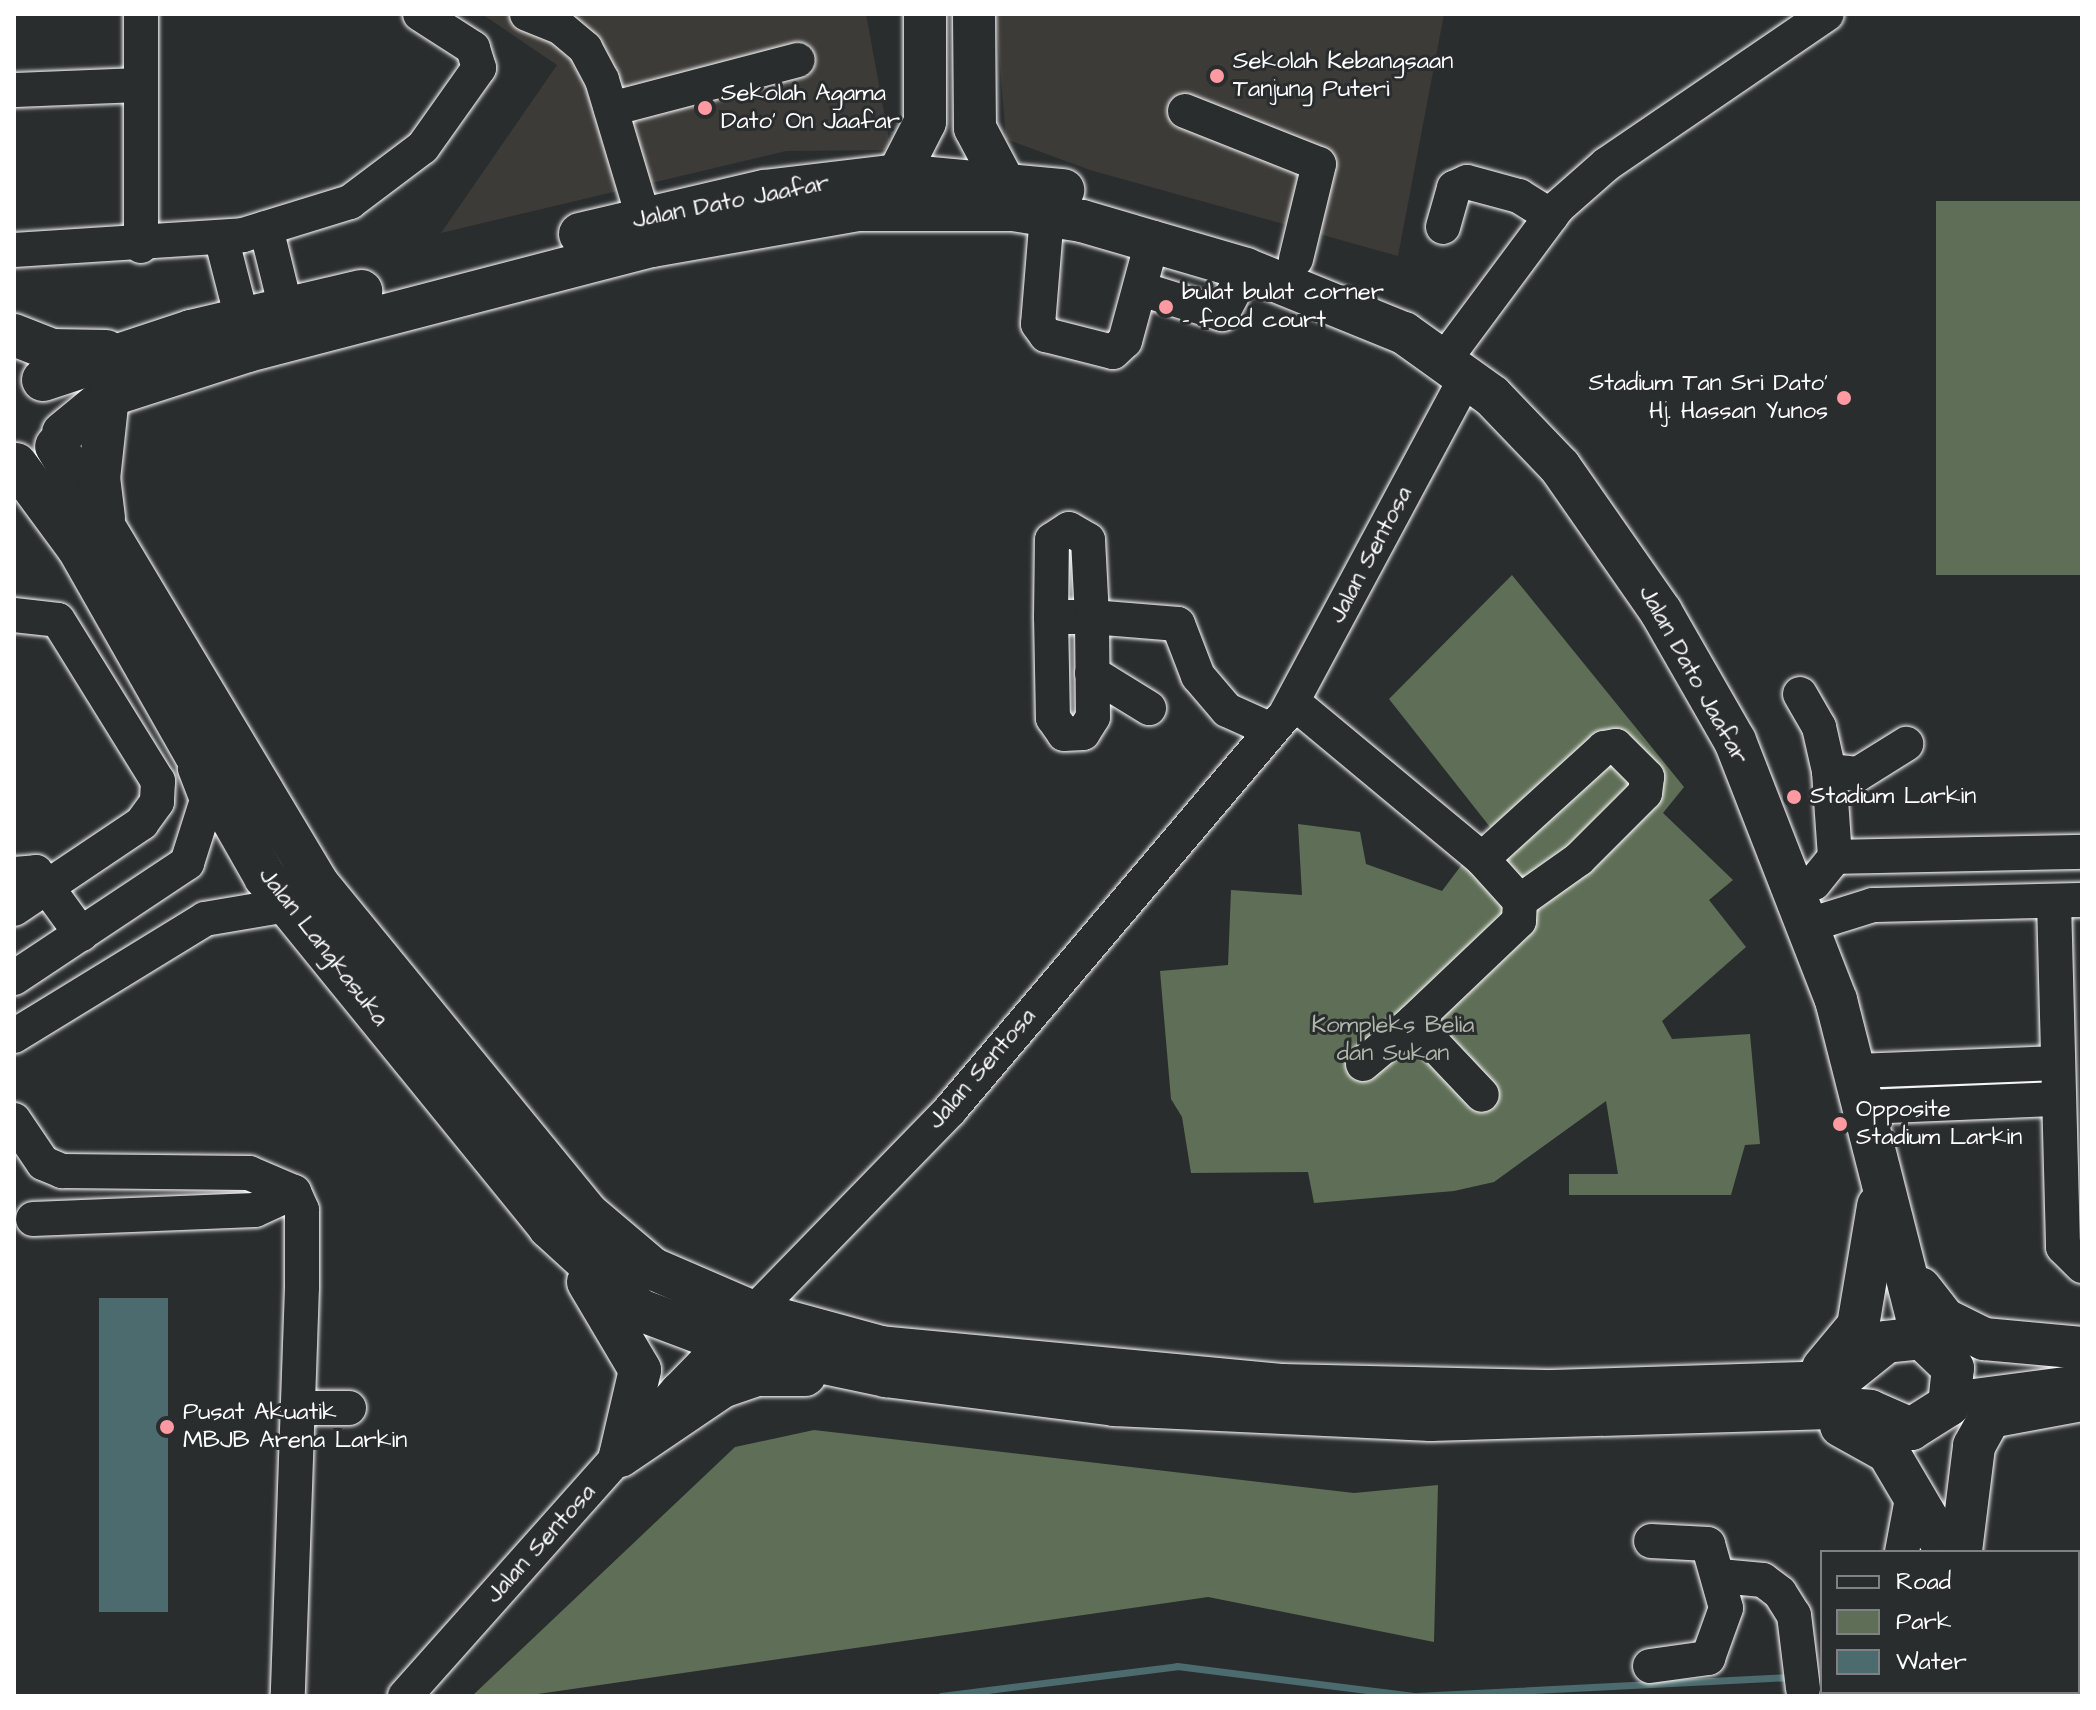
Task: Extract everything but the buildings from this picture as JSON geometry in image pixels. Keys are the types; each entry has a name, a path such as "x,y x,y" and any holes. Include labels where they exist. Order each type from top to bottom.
{"main road":[{"path":"898,175 925,122 925,14"},
{"path":"974,14 975,128 1002,179"},
{"name":"Jalan Dato Jaafar","path":"25,371 127,350 643,217 764,191 898,175 1002,179 1116,202 1296,259 1367,293 1404,333"},
{"name":"Jalan Dato Jaafar","path":"15,464 59,439 108,396 326,329 771,221 948,207 1047,215 1153,238 1246,269 1404,333 1456,367 1560,467 1661,612 1735,741 1802,907 1860,1089 1883,1204 1904,1350"},
{"path":"14,335 52,350 127,350"},
{"path":"25,371 62,403 59,439 92,540 318,884 588,1214 653,1269 753,1312 947,1357 1281,1385 1711,1402 1879,1418 1911,1429 1950,1402"},
{"path":"92,540 108,396"},
{"name":"Jalan Langkasuka","path":"15,464 92,540 183,733 287,905 568,1248 640,1310 725,1342 886,1376"},
{"path":"14,511 92,540"},
{"path":"1711,1402 1823,1368 1842,1352 1858,1326 1883,1204"},
{"path":"1883,1204 1927,1303 1944,1319 2010,1346 2082,1350"},
{"path":"568,1248 640,1370 620,1456"},
{"path":"620,1456 722,1387 757,1375 886,1376 1114,1405 1314,1416 1711,1402 1836,1382 1904,1350"},
{"path":"1904,1350 1950,1402 1961,1550"},
{"path":"1879,1418 1904,1350"},
{"path":"1961,1550 1974,1446 1990,1417 2082,1400"},
{"path":"1711,1402 1833,1423 1865,1434 1888,1452 1949,1550"},
{"path":"1879,1418 1929,1482 1949,1550"}],"street":[{"path":"141,14 141,246"},
{"path":"14,250 141,246 221,237 266,228 350,202 431,136 479,68 478,57 420,14"},
{"path":"527,14 563,20 585,48 611,109 643,217"},
{"name":"Jalan Sentosa","path":"405,1696 725,1342 950,1110 1293,702 1456,367 1551,216 1607,164 1827,14"},
{"path":"611,109 798,60"},
{"path":"14,90 141,85"},
{"path":"1185,111 1319,164 1296,259"},
{"path":"1443,227 1454,188 1467,182 1519,196 1551,216"},
{"path":"1047,215 1037,312 1046,335 1120,349 1141,289 1153,238"},
{"path":"266,228 286,309"},
{"path":"221,237 242,319"},
{"path":"1141,289 1222,314 1246,269"},
{"path":"1072,529 1089,546 1092,617 1092,724 1083,733 1064,734 1053,718 1052,540 1072,529"},
{"path":"14,615 58,620 158,781 157,802 142,823 14,909"},
{"path":"1051,617 1178,624 1198,676 1227,710 1271,730"},
{"path":"1092,673 1149,708"},
{"path":"1800,694 1819,727 1829,771 1835,857 1814,883 1802,907 2068,900 2058,1063 2063,1247 2082,1266"},
{"path":"1293,702 1482,859 1520,901 1519,921 1413,1022 1363,1064"},
{"path":"14,978 187,863 207,800 183,733"},
{"path":"1829,771 1858,774 1906,744"},
{"path":"1482,859 1604,748 1616,746 1647,777 1645,793 1590,848 1520,901"},
{"path":"1835,857 2082,852"},
{"path":"14,874 36,872 81,934"},
{"path":"14,1036 205,919 287,905"},
{"path":"1413,1022 1482,1095"},
{"path":"1860,1089 2058,1063"},
{"path":"1860,1089 2059,1099"},
{"path":"14,1120 35,1154 62,1171 249,1173 294,1192 302,1210 299,1408 288,1696"},
{"path":"33,1219 255,1210 294,1192"},
{"path":"1904,1350 2082,1350"},
{"path":"1950,1402 2082,1382"},
{"path":"299,1408 349,1408"},
{"path":"1902,1550 1913,1493"},
{"path":"1650,1666 1708,1658 1726,1608 1720,1576 1708,1544 1651,1541"},
{"path":"1720,1576 1763,1580 1780,1593 1794,1615 1805,1681"}],"shaded area":[{"name":"Sekolah Agama Dato' On Jaafar","path":"482,14 866,14 891,150 786,151 441,233 557,65"},
{"name":"Sekolah Kebangsaan Tanjung Puteri","path":"996,14 1444,14 1398,256 1090,170 1006,139"}],"green space":[{"path":"1936,201 2082,201 2082,575 1936,575"},
{"name":"Kompleks Belia dan Sukan","path":"1512,575 1684,787 1663,813 1733,880 1709,900 1746,947 1662,1021 1672,1039 1750,1034 1760,1144 1745,1145 1731,1195 1569,1195 1569,1174 1618,1174 1606,1101 1494,1182 1454,1191 1314,1203 1308,1172 1191,1173 1182,1117 1171,1099 1160,971 1228,965 1231,890 1302,895 1298,824 1360,832 1366,864 1442,891 1490,827 1389,699"},
{"path":"814,1430 1354,1493 1438,1485 1434,1642 1208,1597 524,1696 472,1696 735,1447"}],"water":[{"path":"99,1298 168,1298 168,1612 99,1612"}],"waterway":[{"path":"941,1696 1177,1666 1416,1696 1792,1677"}],"place":[{"name":"Sekolah Kebangsaan Tanjung Puteri","path":"1217,76"},
{"name":"Sekolah Agama Dato' On Jaafar","path":"705,108"},
{"name":"bulat bulat corner - food court","path":"1166,307"},
{"name":"Stadium Tan Sri Dato’ Hj. Hassan Yunos","path":"1844,398"},
{"name":"Stadium Larkin","path":"1794,797"},
{"name":"Opposite Stadium Larkin","path":"1840,1124"},
{"name":"Pusat Akuatik MBJB Arena Larkin","path":"167,1427"}]}
